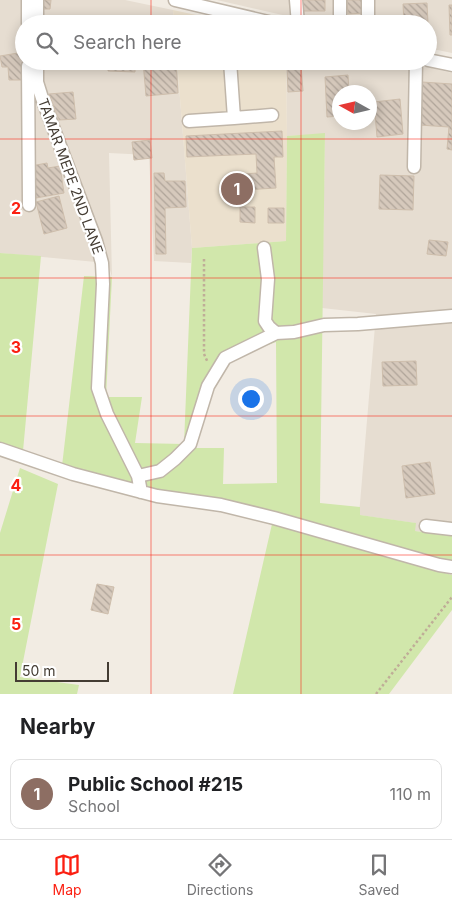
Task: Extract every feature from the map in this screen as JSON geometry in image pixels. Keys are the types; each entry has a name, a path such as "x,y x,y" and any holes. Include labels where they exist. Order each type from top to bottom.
{"street":[{"path":"28,0 28,15"},
{"path":"37,0 37,15"},
{"path":"175,0 218,15"},
{"path":"296,0 297,15"},
{"path":"340,0 340,15"},
{"path":"368,0 368,15"},
{"path":"437,62 452,65"},
{"path":"28,70 29,205"},
{"name":"TAMAR MEPE 2ND LANE","path":"37,70 37,82 42,98 96,241 102,263 103,284 98,388 107,414 138,476 141,492"},
{"path":"231,70 234,118"},
{"path":"414,167 416,70"},
{"path":"189,120 272,115"},
{"path":"264,248 268,279 266,321 269,328 276,333"},
{"path":"138,476 160,471 190,444 208,386 225,358 276,333 294,332 324,325 452,316"},
{"path":"0,449 73,474 141,492 221,505 452,567"},
{"path":"426,526 452,529"}],"path":[{"path":"204,259 204,354 207,362 217,370"},
{"path":"376,694 452,597"}],"shaded area":[{"path":"0,0 24,0 24,15 15,15 15,70 28,70 34,84 96,262 0,253"},
{"path":"40,0 125,0 173,10 173,15 40,15"},
{"path":"217,0 452,0 452,53 437,50 437,15 283,15"},
{"path":"173,10 196,15 173,15"},
{"path":"437,69 452,73 452,536 415,531 415,523 359,515 376,314 322,308 325,134 287,136 286,70"},
{"path":"41,70 178,70 192,248 191,263 154,261 149,155 109,153 112,277 104,250 41,82"},
{"path":"178,70 286,70 286,241 192,248"}],"green space":[{"path":"325,133 320,503 360,507 360,515 416,523 415,531 452,536 452,563 156,493 62,466 84,276 112,277 106,397 142,397 135,443 184,444 192,248 286,241 287,136","holes":["276,342 277,483 223,484 224,448 193,448 207,403 222,369 227,363 238,356"]},
{"path":"0,253 41,256 23,451 0,442"},
{"path":"20,468 58,484 20,677 79,685 77,694 0,694 0,533"},
{"path":"272,524 452,575 452,610 389,694 233,694"}],"building":[{"path":"42,0 51,0 50,9 41,9"},
{"path":"299,0 325,0 325,11 299,11"},
{"path":"347,0 364,0 365,13 348,14"},
{"path":"427,3 428,15 404,15 403,4"},
{"path":"449,5 452,5 452,35 450,35"},
{"path":"15,54 15,70 24,70 24,80 9,80 8,67 2,67 0,56"},
{"path":"135,70 135,72 108,71"},
{"path":"144,70 177,70 178,93 146,96"},
{"path":"287,70 301,70 303,91 288,92"},
{"path":"348,75 349,85 332,85 332,117 327,117 325,77"},
{"path":"422,82 452,84 452,150 447,149 449,127 419,125"},
{"path":"73,92 76,119 59,120 49,94"},
{"path":"400,99 403,134 377,137 377,102"},
{"path":"282,131 283,157 274,157 276,188 244,190 243,174 257,173 256,154 187,157 186,136"},
{"path":"150,140 152,158 134,160 132,142"},
{"path":"47,163 48,168 60,166 64,193 36,198 31,166"},
{"path":"154,173 164,173 165,181 185,181 186,207 165,208 166,254 156,254"},
{"path":"380,175 414,176 413,210 379,209"},
{"path":"59,196 67,228 44,234 36,202"},
{"path":"240,207 255,207 255,223 240,222"},
{"path":"268,208 284,208 284,223 268,223"},
{"path":"429,240 448,242 446,256 427,254"},
{"path":"416,361 417,385 383,386 382,362"},
{"path":"430,462 435,494 406,498 402,466"},
{"path":"97,584 114,587 108,614 91,610"}],"place":[{"name":"Public School #215","path":"237,189"}]}
